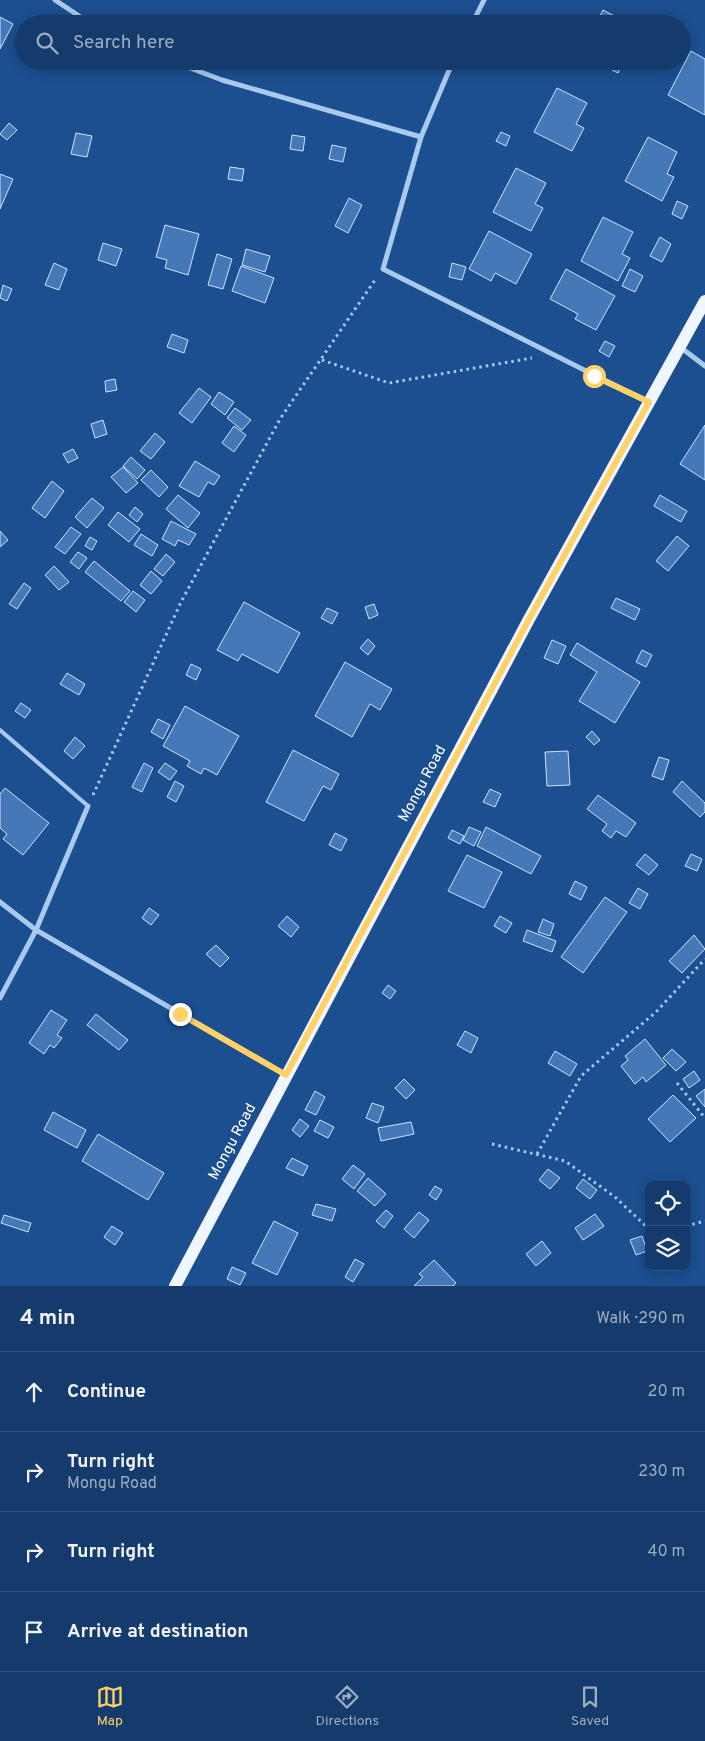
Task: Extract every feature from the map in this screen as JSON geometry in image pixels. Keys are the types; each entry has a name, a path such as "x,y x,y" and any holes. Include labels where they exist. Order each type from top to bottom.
{"main road":[{"name":"Mongu Road","path":"176,1286 528,621 705,301"}],"street":[{"path":"55,0 78,15"},
{"path":"476,15 484,0"},
{"path":"196,70 222,80 421,136"},
{"path":"449,70 421,136 383,269 649,402"},
{"path":"680,347 705,366"},
{"path":"0,998 36,930 88,806"},
{"path":"0,902 36,930 286,1075"}],"lane":[{"path":"0,730 88,806"}],"path":[{"path":"88,806 181,602 280,419 383,269"},
{"path":"321,360 390,383 555,355"},
{"path":"537,1154 581,1076 656,1012 705,959"},
{"path":"676,1083 705,1118"},
{"path":"492,1144 566,1161 615,1197 646,1226"},
{"path":"690,1225 705,1221"}],"building":[{"path":"603,10 613,15 600,15"},
{"path":"0,17 13,24 0,49"},
{"path":"691,51 705,59 705,115 668,95 681,70 690,70"},
{"path":"557,88 587,103 576,124 584,128 572,151 534,132"},
{"path":"9,123 17,130 7,140 0,134"},
{"path":"501,132 510,136 506,146 496,141"},
{"path":"76,133 92,136 87,157 71,154"},
{"path":"292,135 305,137 303,151 290,149"},
{"path":"648,137 677,152 667,174 674,177 662,201 625,181"},
{"path":"332,145 346,148 343,162 329,159"},
{"path":"230,167 244,169 242,181 228,179"},
{"path":"516,168 546,183 535,204 543,208 531,231 493,212"},
{"path":"0,174 13,179 0,209"},
{"path":"349,198 362,205 348,233 335,226"},
{"path":"677,201 688,206 682,219 672,214"},
{"path":"603,217 633,232 622,254 630,258 618,281 581,261"},
{"path":"165,225 199,234 188,275 165,268 167,260 156,257"},
{"path":"489,231 532,254 516,284 495,273 491,281 469,269"},
{"path":"660,237 671,244 662,262 650,256"},
{"path":"103,243 122,249 116,266 98,260"},
{"path":"246,249 270,256 265,272 242,265"},
{"path":"217,254 232,259 223,289 208,285"},
{"path":"54,263 67,269 59,290 45,285"},
{"path":"452,263 466,267 462,280 449,277"},
{"path":"241,266 274,278 265,303 232,291"},
{"path":"566,269 615,296 596,330 575,319 578,314 550,299"},
{"path":"630,269 643,276 635,292 622,286"},
{"path":"3,285 12,289 7,301 0,298"},
{"path":"172,334 188,340 184,353 167,347"},
{"path":"605,341 615,346 609,357 599,351"},
{"path":"115,379 117,390 106,392 105,381"},
{"path":"199,388 211,397 192,423 179,413"},
{"path":"219,392 234,402 225,415 211,404"},
{"path":"235,408 251,420 242,430 227,418"},
{"path":"103,420 107,434 95,438 91,424"},
{"path":"705,425 705,480 680,464"},
{"path":"234,426 246,435 234,452 222,443"},
{"path":"155,433 165,442 151,459 140,451"},
{"path":"73,449 78,458 68,463 63,454"},
{"path":"131,457 145,470 137,479 123,466"},
{"path":"195,461 220,476 214,485 208,482 199,497 179,486"},
{"path":"123,467 138,483 126,493 111,477"},
{"path":"151,470 168,487 159,497 141,480"},
{"path":"52,481 64,491 45,518 32,508"},
{"path":"178,495 200,513 188,528 166,509"},
{"path":"660,495 687,511 681,522 654,506"},
{"path":"92,498 104,508 87,528 75,517"},
{"path":"135,507 143,514 137,522 129,515"},
{"path":"118,512 140,529 129,542 108,525"},
{"path":"171,521 196,534 189,545 178,540 175,546 162,539"},
{"path":"71,527 81,534 65,554 55,547"},
{"path":"0,531 8,540 0,547"},
{"path":"141,534 158,545 152,556 134,545"},
{"path":"677,536 689,546 668,571 656,561"},
{"path":"90,537 97,541 92,550 85,546"},
{"path":"78,552 87,558 79,569 70,562"},
{"path":"166,554 175,562 163,576 154,569"},
{"path":"94,561 130,591 121,601 85,572"},
{"path":"54,566 69,582 59,590 45,575"},
{"path":"151,571 162,581 151,594 140,585"},
{"path":"24,583 31,588 17,609 9,604"},
{"path":"133,591 145,600 136,612 124,602"},
{"path":"616,598 640,609 635,620 611,608"},
{"path":"244,602 300,633 278,673 242,654 238,661 217,650"},
{"path":"374,604 378,615 369,619 365,607"},
{"path":"327,608 338,613 332,624 321,618"},
{"path":"368,639 375,646 368,655 360,648"},
{"path":"552,640 566,646 558,664 544,658"},
{"path":"577,643 640,682 615,723 579,701 597,672 570,655"},
{"path":"642,650 652,655 646,667 636,662"},
{"path":"345,662 392,689 380,710 370,704 352,737 315,716"},
{"path":"191,664 201,669 196,680 186,675"},
{"path":"67,673 85,684 79,695 60,684"},
{"path":"21,703 31,710 25,718 15,711"},
{"path":"185,706 239,736 217,775 204,768 201,774 187,766 190,761 163,746"},
{"path":"158,719 170,725 163,739 151,732"},
{"path":"592,731 600,740 594,745 586,737"},
{"path":"75,737 85,746 73,759 64,751"},
{"path":"293,750 339,774 331,790 323,786 304,821 266,802"},
{"path":"568,751 570,785 547,786 545,752"},
{"path":"659,757 669,760 663,780 652,776"},
{"path":"144,763 153,768 142,792 132,787"},
{"path":"165,763 177,771 170,780 158,772"},
{"path":"175,781 184,786 176,802 167,797"},
{"path":"682,781 705,803 705,812 700,817 673,792"},
{"path":"5,788 49,823 23,855 3,839 7,834 0,828 0,794"},
{"path":"490,789 501,794 495,807 483,802"},
{"path":"598,795 636,823 626,837 616,831 611,838 602,831 607,824 587,809"},
{"path":"469,827 481,832 474,846 463,840"},
{"path":"486,827 541,856 531,874 477,846"},
{"path":"452,830 464,836 460,844 448,838"},
{"path":"335,833 347,839 341,851 329,845"},
{"path":"645,854 658,865 649,875 636,865"},
{"path":"691,854 702,859 697,871 685,866"},
{"path":"467,855 502,872 484,908 448,891"},
{"path":"575,881 587,887 581,900 569,894"},
{"path":"638,888 648,894 640,909 629,903"},
{"path":"605,897 627,912 583,973 561,957"},
{"path":"149,908 159,915 151,925 142,918"},
{"path":"287,916 299,927 291,937 278,926"},
{"path":"500,916 512,923 506,933 494,926"},
{"path":"543,919 554,924 550,936 538,932"},
{"path":"527,930 556,941 552,952 523,941"},
{"path":"694,935 705,949 682,973 669,961"},
{"path":"216,945 229,958 220,967 206,954"},
{"path":"388,985 396,991 390,999 382,993"},
{"path":"51,1010 67,1020 57,1035 62,1038 54,1048 50,1045 44,1054 29,1043"},
{"path":"96,1014 128,1040 119,1050 87,1025"},
{"path":"465,1031 478,1038 471,1053 457,1045"},
{"path":"645,1039 666,1065 646,1082 643,1077 635,1084 621,1066 628,1060 625,1056"},
{"path":"672,1049 686,1062 676,1071 663,1058"},
{"path":"555,1051 577,1064 570,1076 548,1063"},
{"path":"694,1071 700,1080 689,1088 683,1079"},
{"path":"404,1079 415,1090 406,1099 395,1088"},
{"path":"705,1089 705,1107 696,1096"},
{"path":"315,1091 325,1097 316,1115 305,1110"},
{"path":"673,1095 696,1118 670,1142 648,1119"},
{"path":"372,1103 384,1107 378,1123 366,1118"},
{"path":"53,1112 86,1130 77,1148 44,1130"},
{"path":"300,1119 309,1126 300,1137 292,1130"},
{"path":"320,1120 334,1127 328,1138 314,1131"},
{"path":"411,1122 414,1134 381,1141 378,1128"},
{"path":"98,1134 164,1173 148,1200 82,1161"},
{"path":"292,1158 308,1166 303,1176 286,1168"},
{"path":"353,1165 365,1174 354,1189 342,1179"},
{"path":"548,1169 560,1178 550,1189 539,1180"},
{"path":"368,1178 386,1194 375,1206 357,1191"},
{"path":"583,1179 597,1190 590,1199 576,1188"},
{"path":"435,1186 442,1190 436,1200 429,1195"},
{"path":"316,1204 336,1209 332,1221 312,1215"},
{"path":"386,1210 393,1216 384,1228 376,1221"},
{"path":"419,1212 429,1220 414,1238 404,1229"},
{"path":"595,1214 604,1226 583,1240 575,1228"},
{"path":"4,1215 31,1223 28,1232 1,1223"},
{"path":"274,1221 298,1233 277,1275 252,1263"},
{"path":"112,1226 123,1233 115,1245 104,1237"},
{"path":"642,1236 645,1252 636,1255 630,1240"},
{"path":"542,1241 551,1253 536,1266 526,1254"},
{"path":"355,1259 364,1264 353,1282 345,1277"},
{"path":"434,1260 456,1283 453,1286 414,1286 423,1277 419,1274"},
{"path":"232,1267 246,1273 240,1285 227,1279"}],"route":[{"path":"180,1014 286,1075 528,621 649,402 594,376"}]}
